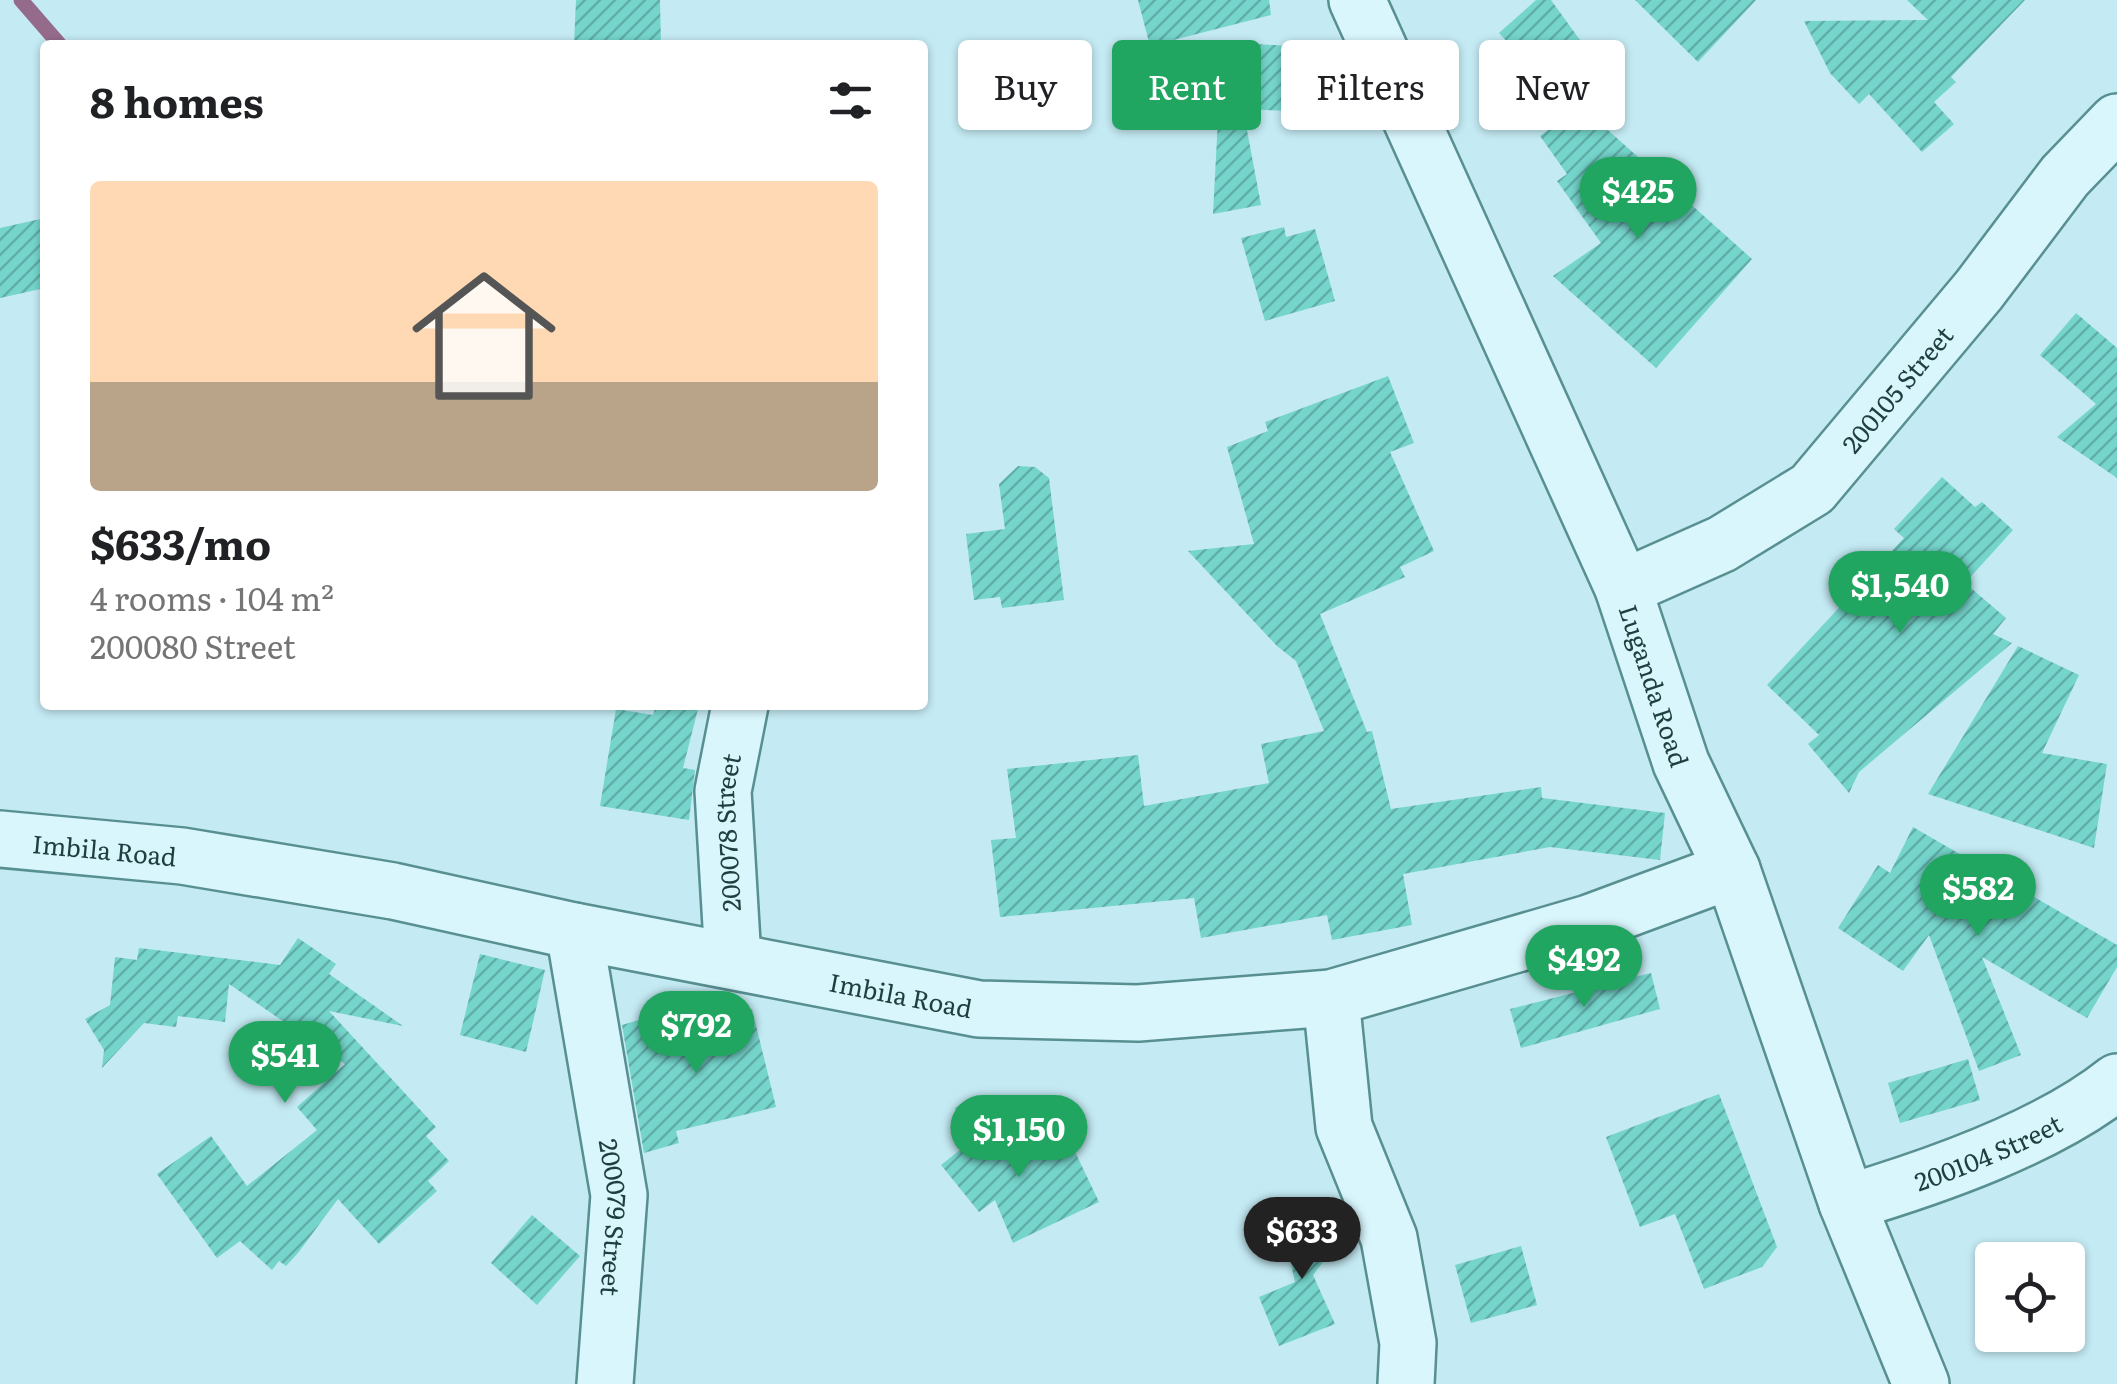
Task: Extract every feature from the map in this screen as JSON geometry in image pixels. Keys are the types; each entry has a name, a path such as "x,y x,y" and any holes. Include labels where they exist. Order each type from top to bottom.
{"street":[{"name":"Luganda Road","path":"1357,0 1623,588 1681,763 1732,870 1848,1202 1921,1384"},
{"name":"200105 Street","path":"1623,588 1722,544 1812,489 1979,290 2065,176 2117,122"},
{"name":"200078 Street","path":"733,960 723,792 739,710"},
{"name":"Imbila Road","path":"0,839 182,856 393,891 574,932 979,1008 1138,1013 1331,998 1589,923 1732,870"},
{"name":"200079 Street","path":"574,932 620,1195 605,1384"},
{"path":"1331,998 1344,1127 1389,1238 1408,1343 1406,1384"},
{"name":"200104 Street","path":"1848,1202 1990,1150 2092,1102 2117,1082"}],"building":[{"path":"576,0 660,0 661,40 574,40"},
{"path":"1138,0 1269,0 1271,15 1173,40 1148,40"},
{"path":"1536,0 1551,0 1580,40 1505,40 1499,33"},
{"path":"1635,0 1756,0 1698,62"},
{"path":"1907,0 2025,0 1951,77 1956,82 1934,102 1954,124 1922,152 1869,94 1859,104 1830,73 1804,21 1928,20"},
{"path":"1261,44 1281,45 1281,111 1261,110"},
{"path":"1217,130 1247,130 1261,205 1213,214"},
{"path":"1548,130 1608,130 1752,259 1656,368 1553,276 1601,243 1557,181 1567,174 1540,136"},
{"path":"40,219 40,289 0,298 0,228"},
{"path":"1284,227 1286,237 1315,229 1335,301 1265,321 1241,238"},
{"path":"2076,313 2117,348 2117,478 2057,437 2096,404 2040,355"},
{"path":"1388,376 1414,443 1390,452 1434,551 1400,567 1405,577 1320,614 1367,732 1372,731 1391,809 1541,787 1542,798 1665,813 1660,860 1550,847 1403,874 1412,925 1332,940 1327,915 1201,938 1194,898 1000,917 991,840 1016,838 1007,769 1138,755 1144,806 1269,783 1261,744 1324,731 1296,661 1277,646 1188,551 1254,544 1227,447 1268,431 1265,422"},
{"path":"1018,466 1035,467 1049,478 1064,600 1002,608 1000,597 974,600 966,534 1005,529 999,484"},
{"path":"1942,477 1975,507 1982,502 2013,530 1965,583 2006,618 1993,634 2012,643 1859,772 1849,793 1808,744 1819,735 1767,685 1904,538 1894,529"},
{"path":"2018,646 2079,675 2042,753 2107,764 2094,848 1928,794"},
{"path":"616,710 653,715 654,710 698,710 683,768 695,770 689,820 600,806"},
{"path":"1913,827 2117,945 2117,967 2087,1018 1982,957 2021,1055 1979,1071 1929,935 1903,971 1838,928 1878,865 1890,873"},
{"path":"298,938 336,964 329,974 403,1026 329,1011 436,1127 426,1136 449,1161 428,1181 437,1191 379,1244 338,1199 286,1266 279,1261 272,1270 240,1241 217,1258 157,1174 211,1136 247,1186 317,1130 297,1107 345,1064 229,984 225,1022 178,1016 176,1027 144,1023 102,1068 104,1050 85,1019 110,1005 115,957 137,960 139,948 280,965"},
{"path":"480,954 545,970 526,1052 460,1035"},
{"path":"1651,973 1660,1009 1521,1048 1510,1009"},
{"path":"752,1009 776,1107 676,1131 679,1143 644,1153 622,1025 642,1019 647,1036"},
{"path":"1968,1059 1980,1100 1900,1123 1888,1083"},
{"path":"1719,1094 1777,1247 1762,1267 1704,1289 1675,1214 1640,1227 1606,1137"},
{"path":"966,1101 1018,1165 1068,1137 1099,1202 1013,1243 995,1200 979,1212 941,1165 970,1142 955,1108"},
{"path":"1310,1212 1325,1218 1334,1232 1333,1249 1313,1275 1335,1324 1279,1346 1259,1297 1295,1282 1284,1232 1294,1218"},
{"path":"532,1215 580,1256 537,1305 491,1263"},
{"path":"1521,1246 1537,1305 1471,1323 1455,1265"}],"waterway":[{"path":"21,0 56,40"}]}
